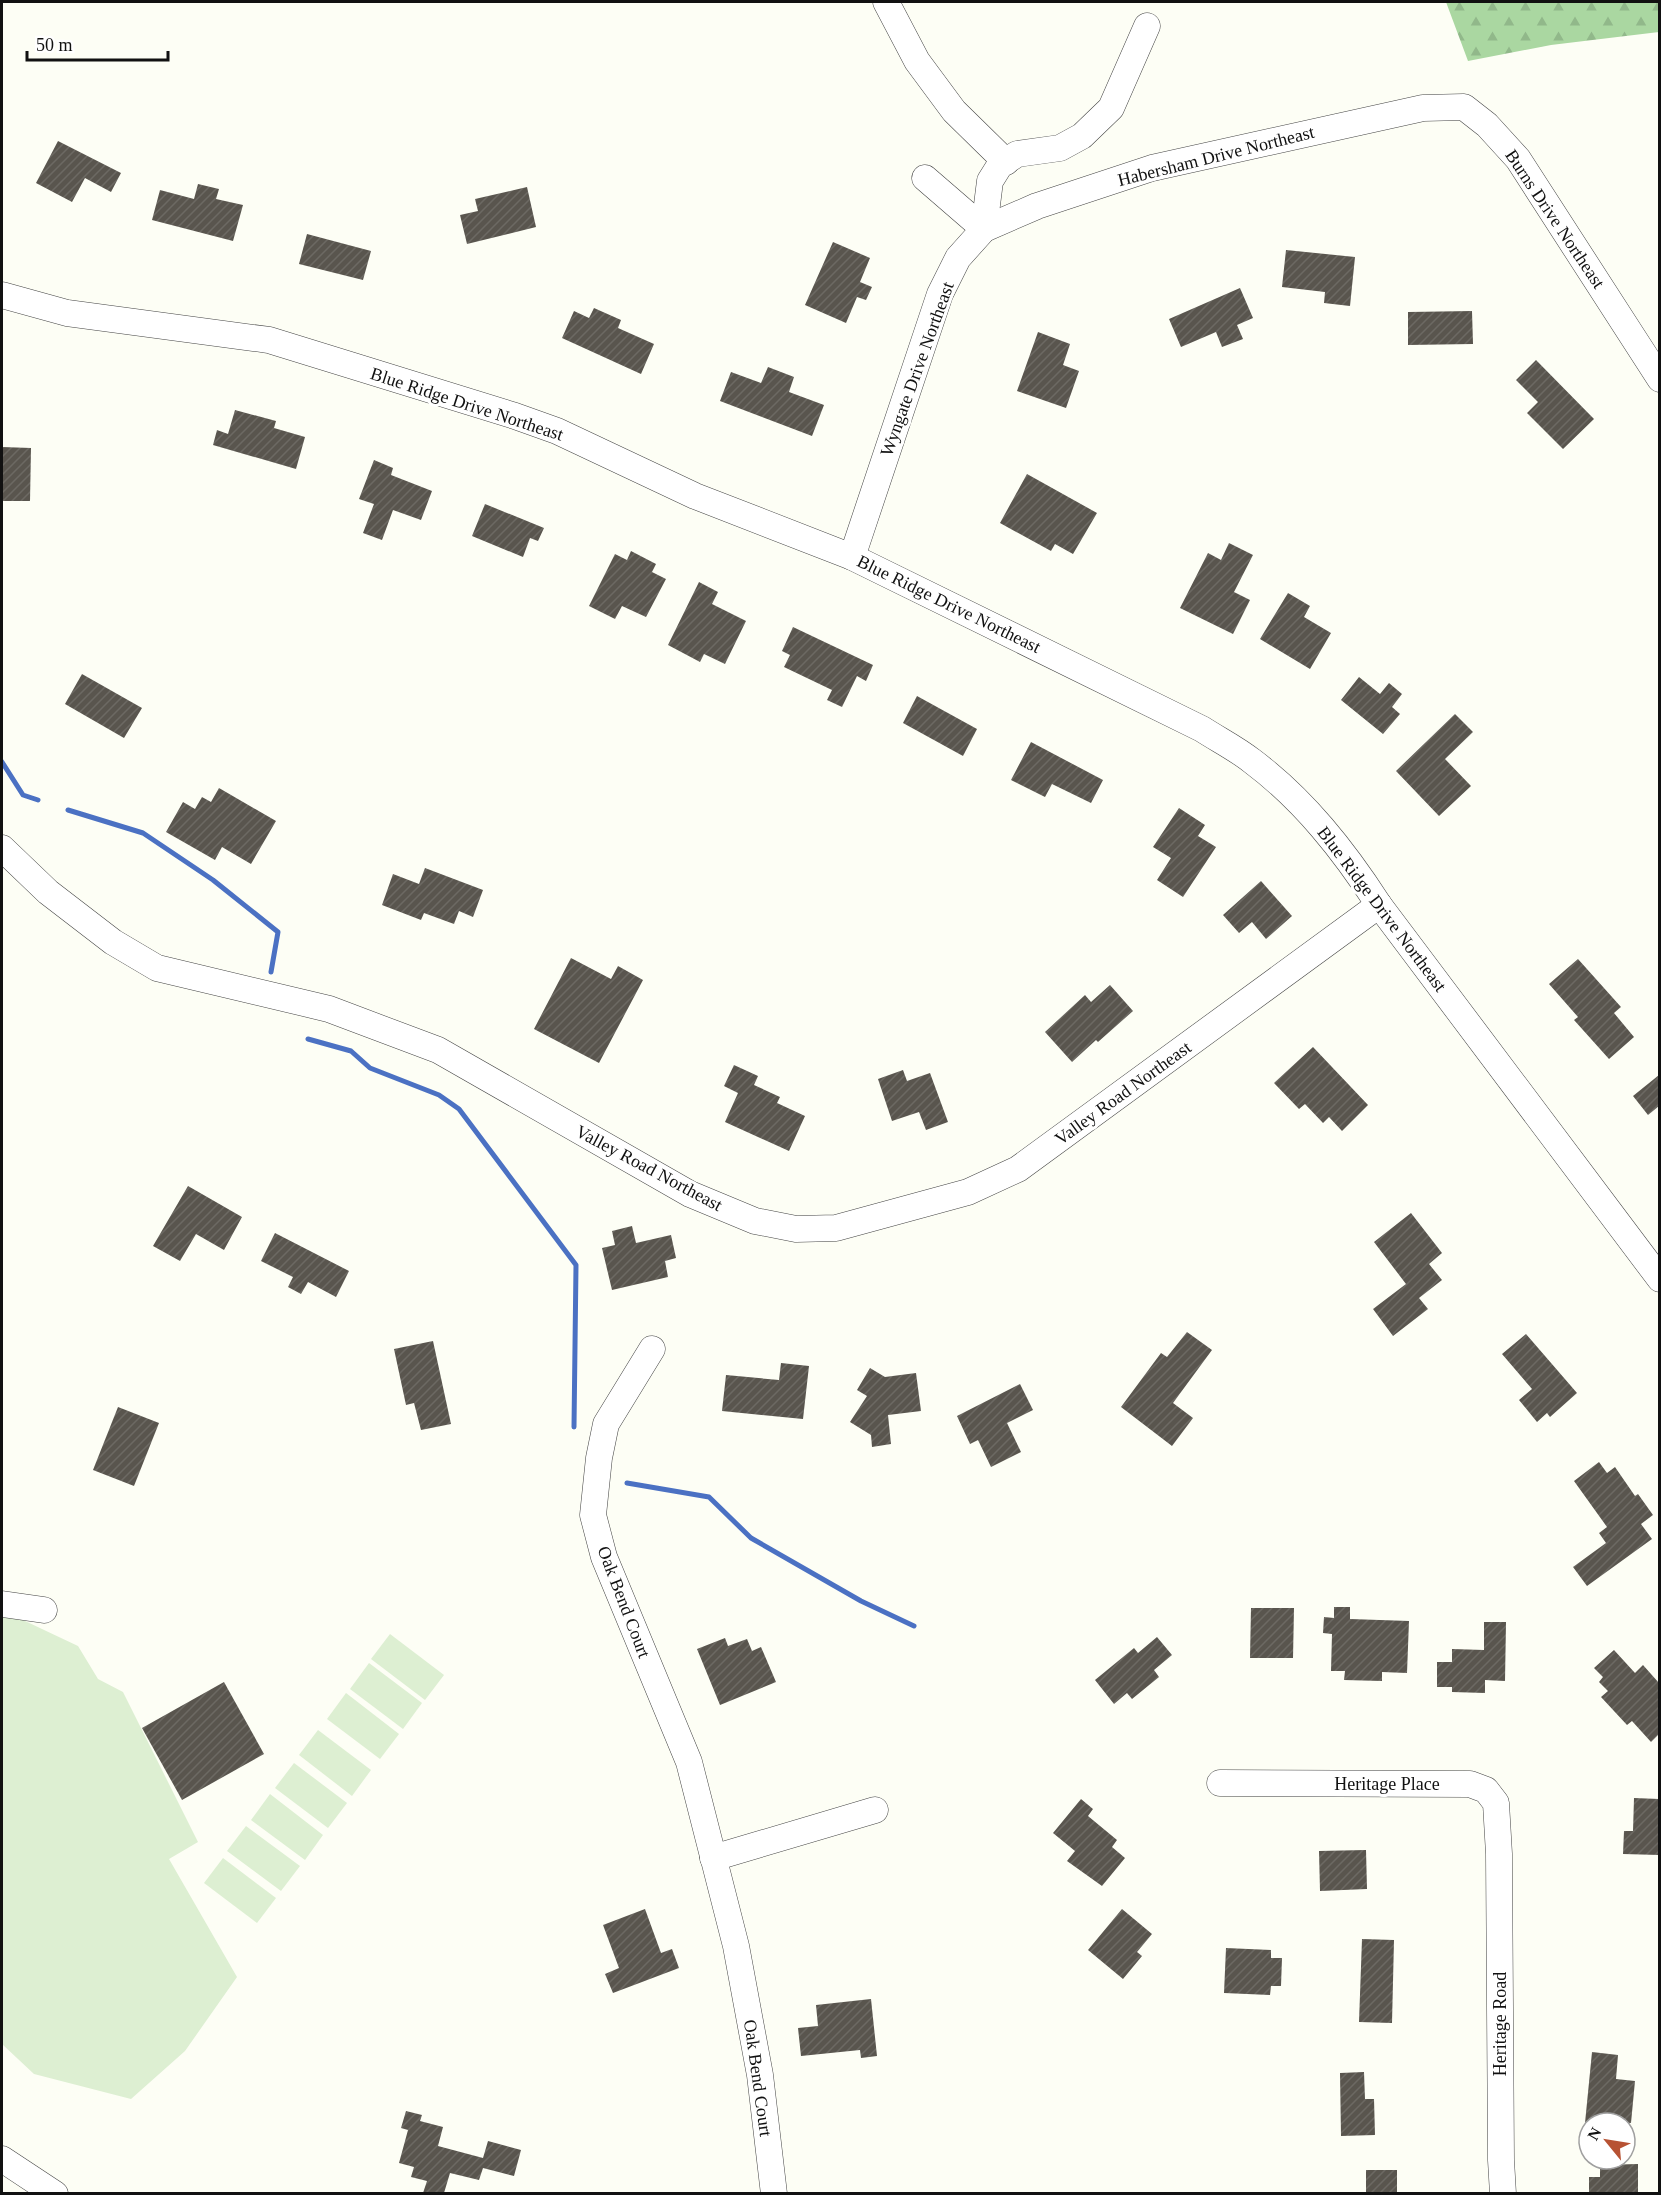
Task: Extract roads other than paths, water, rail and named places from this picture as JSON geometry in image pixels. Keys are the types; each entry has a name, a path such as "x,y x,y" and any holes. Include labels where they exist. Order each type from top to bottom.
{"street":[{"path":"886,2 917,61 929,78 954,111 1006,162"},
{"path":"984,229 990,181 1000,165 1017,154 1060,148 1082,136 1111,108 1147,26"},
{"name":"Burns Drive Northeast","path":"1348,124 1423,108 1464,107 1487,125 1518,159 1659,379"},
{"name":"Habersham Drive Northeast","path":"984,229 1037,206 1152,168 1348,124"},
{"path":"925,178 984,229"},
{"name":"Wyngate Drive Northeast","path":"852,557 940,294 958,258 984,229"},
{"name":"Blue Ridge Drive Northeast","path":"2,295 67,313 269,340 557,431 695,495 852,557 1202,729 1252,761 1305,809 1349,859 1379,904 1659,1279"},
{"name":"Valley Road Northeast","path":"2,848 48,892 113,942 157,968 329,1009 438,1050 690,1194 755,1221 796,1229 836,1228 968,1192 1018,1169 1379,904"},
{"name":"Oak Bend Court","path":"652,1349 606,1424 599,1458 593,1515 604,1557 689,1762 736,1946 760,2075 774,2193"},
{"path":"2,1604 44,1610"},
{"name":"Heritage Place","path":"1220,1784 1470,1784 1486,1790 1497,1803 1499,1854"},
{"path":"714,1858 875,1810"},
{"name":"Heritage Road","path":"1499,1854 1503,2193"},
{"path":"2,2159 56,2193"}],"waterway":[{"path":"2,762 23,795 38,800"},
{"path":"68,810 143,833 213,880 278,932 271,972"},
{"path":"308,1039 351,1051 370,1068 439,1095 459,1109 576,1265 574,1427"},
{"path":"627,1483 709,1497 751,1538 861,1601 914,1626"}]}
